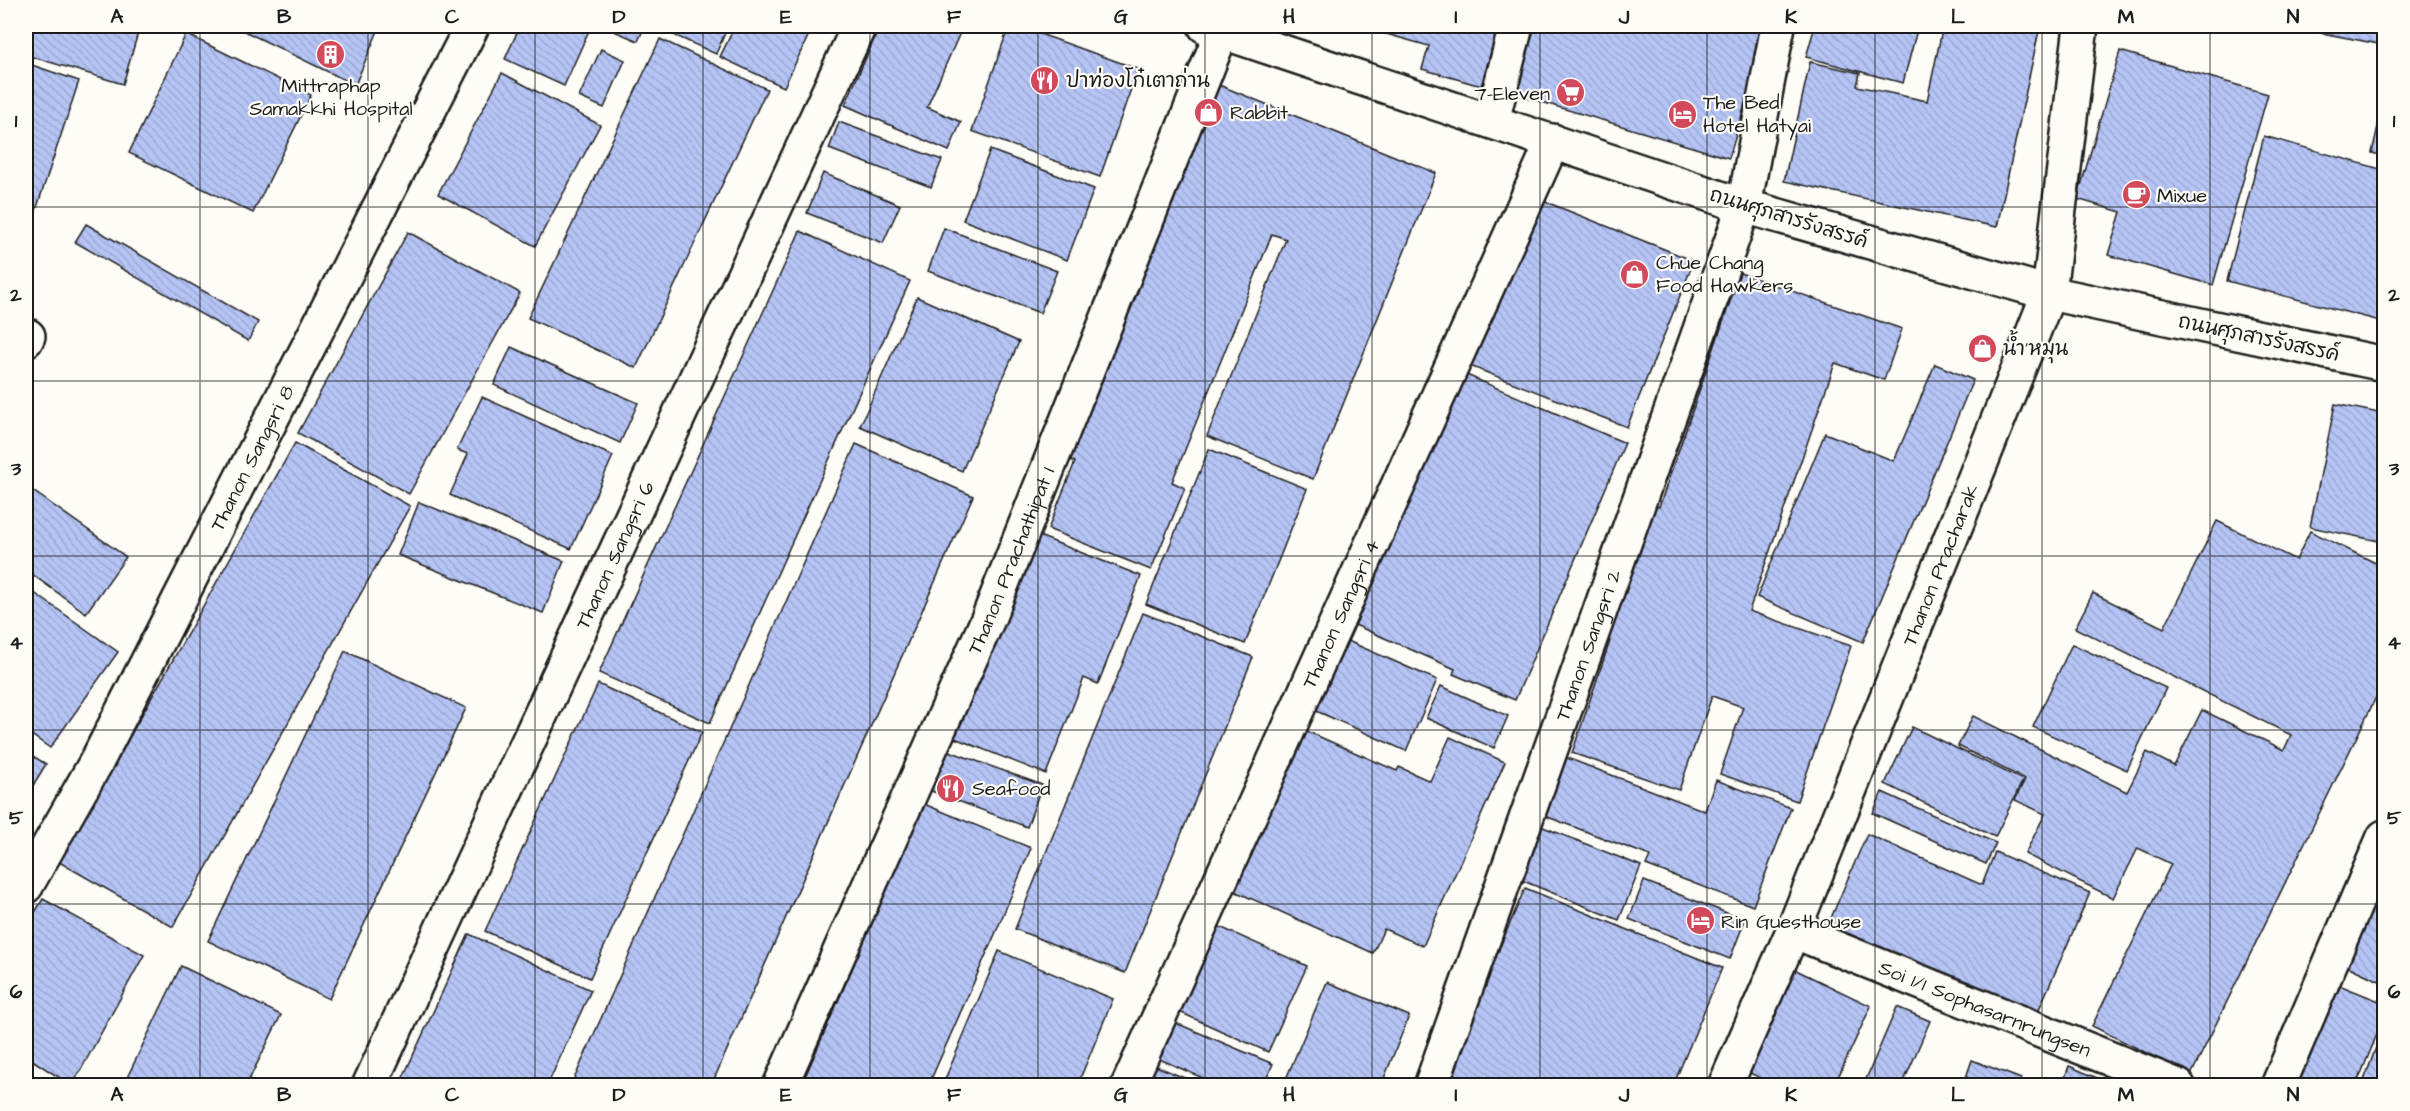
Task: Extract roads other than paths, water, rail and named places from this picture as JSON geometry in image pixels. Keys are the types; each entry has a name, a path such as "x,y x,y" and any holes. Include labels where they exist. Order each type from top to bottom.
{"street":[{"name":"Thanon Sangsri 8","path":"26,886 104,748 472,26"},
{"name":"Thanon Sangsri 6","path":"369,1086 859,26"},
{"path":"1492,121 1516,26"},
{"name":"Thanon Sangsri 2","path":"1431,1086 1744,206 1778,26"},
{"name":"Thanon Pracharak","path":"1725,1086 1793,931 2049,293 2081,26"},
{"name":"ถนนศุภสารรังสรรค์","path":"1217,27 1744,206 2049,293 2385,364"},
{"name":"Thanon Prachathipat 1","path":"780,1086 988,620 1217,27"},
{"name":"Thanon Sangsri 4","path":"1128,1086 1553,141"},
{"path":"2278,1086 2385,837"},
{"name":"Soi 1/1 Sophasarnrungsen","path":"1793,931 2178,1086"}],"place":[{"name":"Mittraphap Samakkhi Hospital","path":"331,55"},
{"name":"ปาท่องโก๋เตาถ่าน","path":"1045,80"},
{"name":"7-Eleven","path":"1571,93"},
{"name":"Rabbit","path":"1209,112"},
{"name":"The Bed Hotel Hatyai","path":"1682,114"},
{"name":"Mixue","path":"2136,195"},
{"name":"Chue Chang Food Hawkers","path":"1635,274"},
{"name":"น้ำ'หมุน","path":"1982,348"},
{"name":"Seafood","path":"951,788"},
{"name":"Rin Guesthouse","path":"1700,921"}]}
